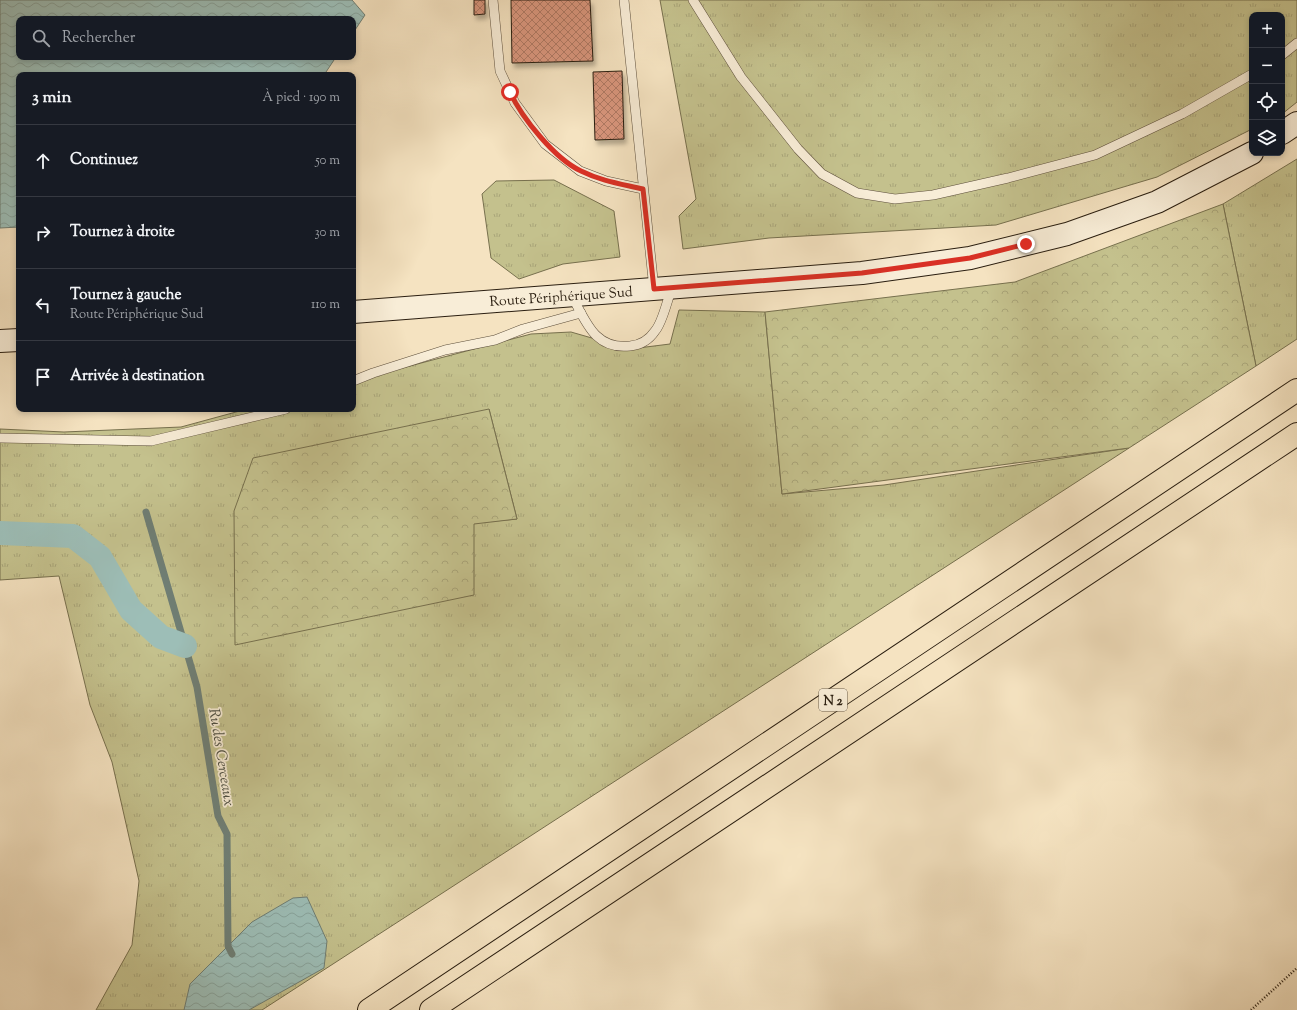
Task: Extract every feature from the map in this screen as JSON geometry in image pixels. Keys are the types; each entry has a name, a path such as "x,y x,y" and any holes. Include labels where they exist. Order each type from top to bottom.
{"highway":[{"name":"N 2","path":"369,1010 1297,390"},
{"name":"N 2","path":"431,1010 1297,434"}],"main road":[{"path":"1285,131 1297,123"},
{"name":"Route Périphérique Sud","path":"356,312 576,304 663,288 862,273 970,258 1068,234 1157,202 1249,155"},
{"path":"0,341 16,340"}],"lane":[{"path":"493,0 500,71 515,102 545,144 580,171 606,181 643,189"},
{"path":"356,380 446,350 495,340 523,329 576,304 588,326 600,341 619,348 636,346 648,340 656,330 663,288 643,189 624,0"},
{"path":"693,0 741,77 798,149 822,174 857,193 895,199 933,195 956,190 1095,155 1182,114 1249,76"},
{"path":"1285,53 1297,43"},
{"path":"0,438 151,441 273,412"}],"path":[{"path":"1251,1010 1297,968"}],"green space":[{"path":"660,0 1297,0 1297,102 1285,112 1285,12 1249,12 1249,131 1157,177 996,225 769,238 683,249 679,216 696,199"},
{"path":"1297,159 1297,339 1256,366 1223,204"},
{"path":"554,180 614,211 620,257 563,264 519,279 491,258 482,194 496,181"},
{"path":"1223,204 1256,366 1129,448 782,494 765,312 1015,282"},
{"path":"679,310 765,312 782,494 884,485 1129,448 262,1010 96,1010 132,945 139,881 112,762 90,705 59,576 0,580 0,429 64,432 181,427 236,412 356,412 356,380 531,334 571,332 630,349 670,344","holes":["489,409 517,519 474,523"]},
{"path":"489,409 517,519 474,524 474,595 235,645 234,511 253,458"}],"water":[{"path":"0,0 352,0 365,15 356,28 356,16 16,16 16,60 334,60 326,72 16,72 16,227 0,228"},
{"path":"307,897 327,941 324,968 249,1010 184,1010 190,984 252,922 293,898"}],"building":[{"path":"474,0 485,0 485,14 474,15"},
{"path":"511,0 590,0 593,61 512,63"},
{"path":"622,71 624,139 595,140 593,72"}],"waterway":[{"name":"Ru des Cerceaux","path":"146,512 197,687 218,816 227,834 228,946 232,954"},
{"path":"0,533 73,536 100,557 131,610 161,637 185,646"}],"route":[{"path":"510,92 515,102 545,144 580,171 606,181 643,189 654,289 862,273 970,258 1026,244"}]}
